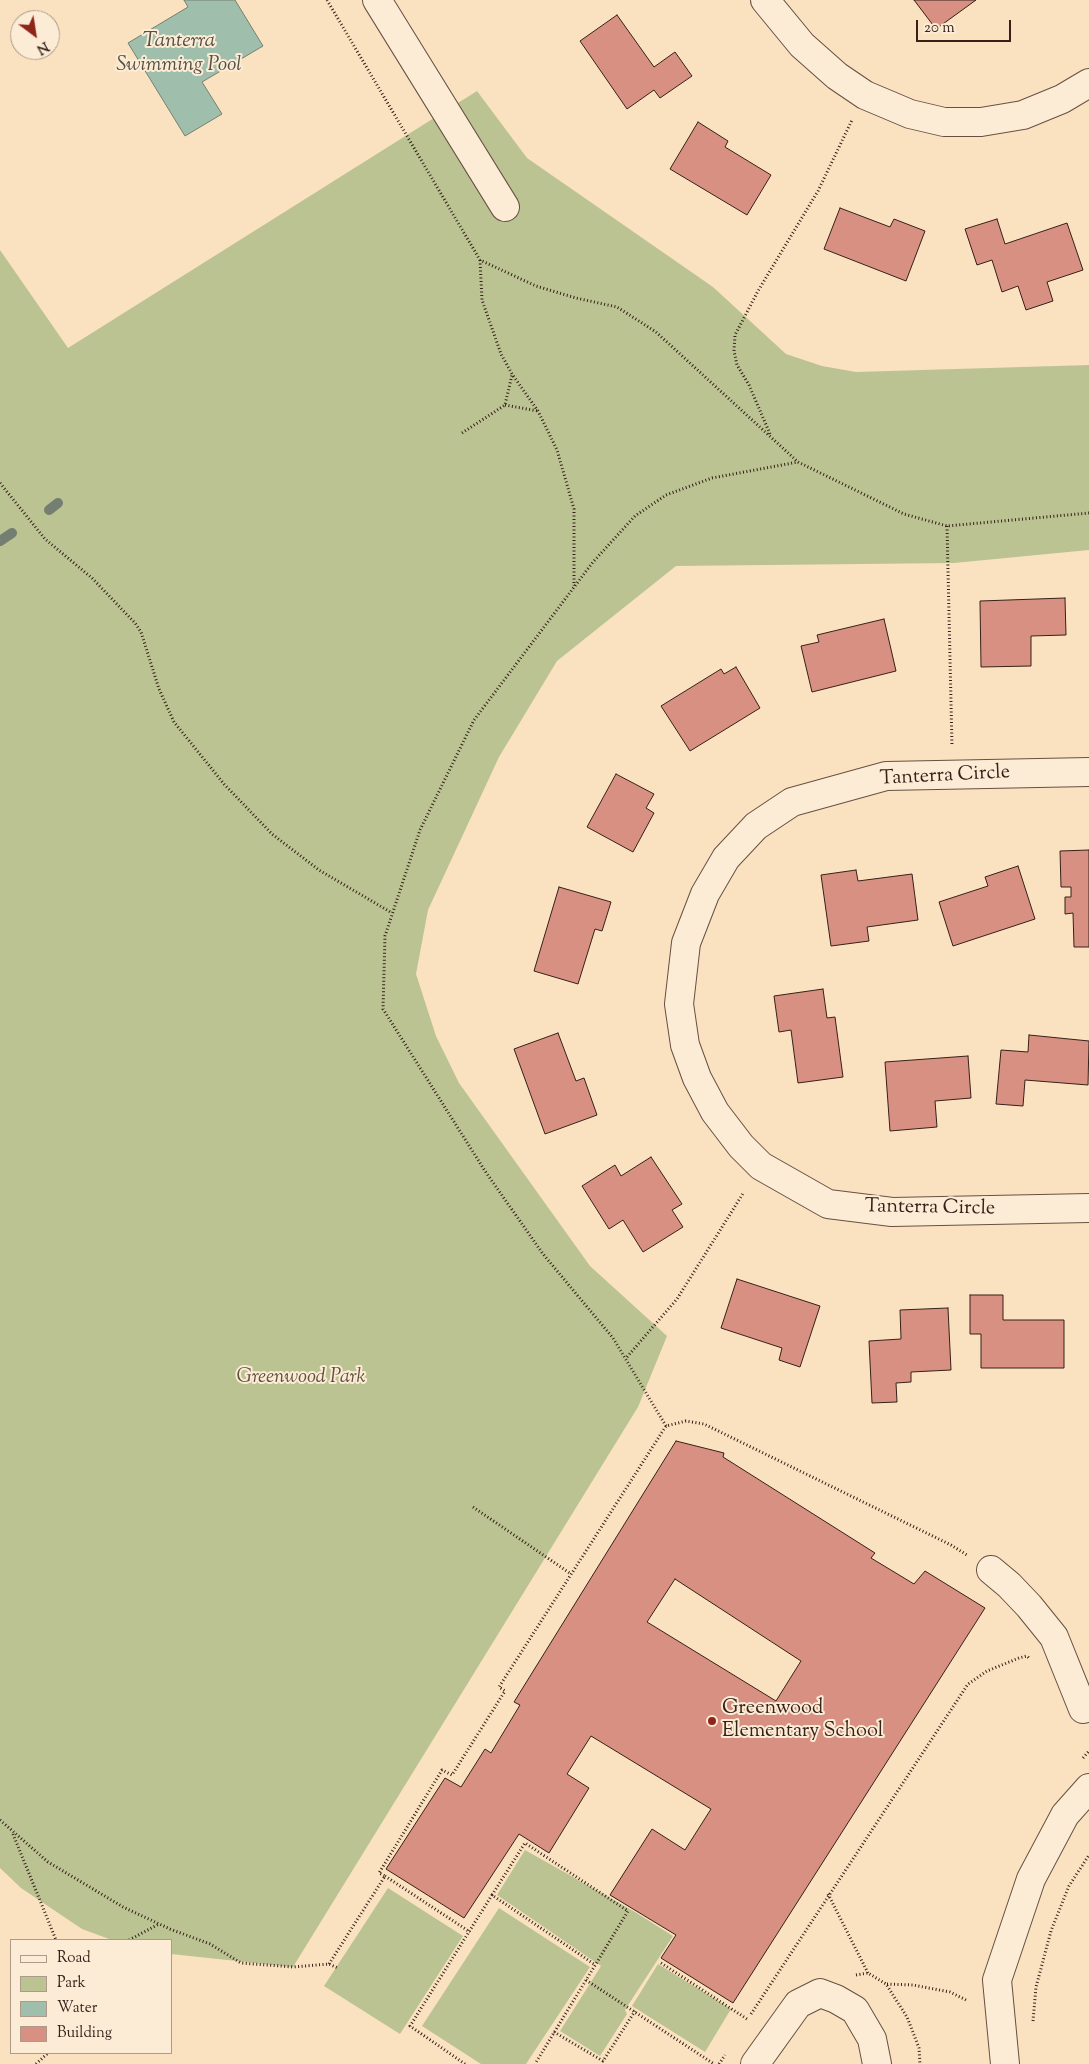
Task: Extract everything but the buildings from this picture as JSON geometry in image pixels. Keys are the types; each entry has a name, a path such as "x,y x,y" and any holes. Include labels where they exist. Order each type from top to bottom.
{"street":[{"path":"377,0 505,208"},
{"path":"766,0 802,46 837,76 865,95 910,114 944,122 981,122 1023,115 1062,99 1089,83"},
{"name":"Tanterra Circle","path":"1089,772 886,776 792,802 756,826 726,858 705,894 686,943 678,1004 685,1045 697,1078 715,1112 741,1146 761,1166 828,1204 892,1212 1089,1208"},
{"path":"991,1570 1029,1606 1054,1638 1083,1709"},
{"path":"1005,2064 997,1980 1031,1879 1065,1815 1089,1788"},
{"path":"755,2064 798,2004 820,1993 836,1999 855,2010 872,2039 877,2064"}],"path":[{"path":"327,0 480,260 482,300 501,354 512,374 538,411 557,450 574,509 574,587"},
{"path":"771,437 737,365 734,350 735,335 758,291 818,191 865,95"},
{"path":"480,260 536,286 576,298 617,306 656,332 798,462 904,514 947,526 1089,513"},
{"path":"505,405 512,374"},
{"path":"462,433 505,405 538,411"},
{"path":"666,1426 627,1357 543,1254 485,1171 383,1009 385,936 420,830 474,720 593,562 635,516 666,495 712,478 798,462"},
{"path":"0,483 44,539 92,578 135,623 140,632 159,689 174,722 224,784 272,834 320,870 392,913"},
{"path":"947,526 953,775"},
{"path":"627,1357 677,1299 761,1166"},
{"path":"470,1932 379,1873 442,1770 452,1775 506,1691 499,1687 666,1426 686,1422 704,1424 951,1545 991,1570"},
{"path":"473,1508 571,1574"},
{"path":"743,2026 828,1894 968,1684 987,1671 1019,1658 1027,1656 1034,1663"},
{"path":"0,1820 48,1862 123,1907 159,1924 210,1944 241,1962 293,1967 329,1964 338,1968"},
{"path":"12,1831 56,1939"},
{"path":"465,2064 410,2026 525,1843 628,1911 594,1964 535,2064"},
{"path":"1032,2030 1036,1986 1051,1931 1070,1886 1089,1855"},
{"path":"329,1964 385,1876"},
{"path":"828,1894 868,1973"},
{"path":"492,1896 594,1964"},
{"path":"131,1939 159,1924"},
{"path":"661,1963 748,2019"},
{"path":"586,1980 714,2064"},
{"path":"920,2064 919,2048 907,2017 886,1984 913,1985 950,1992 972,2005"},
{"path":"554,2032 603,2063 634,2012"},
{"path":"718,2064 728,2049"},
{"path":"36,2064 47,2054"}],"green space":[{"name":"Greenwood Park","path":"477,91 527,158 713,287 786,354 822,366 856,372 1089,365 1089,550 954,563 676,566 557,661 499,757 428,910 416,974 436,1036 459,1083 590,1266 667,1336 638,1407 293,1967 172,1954 172,1939 109,1939 82,1929 21,1888 0,1868 0,250 68,348"},
{"path":"525,1850 635,1912 673,1936 625,2010 627,2014 600,2056 560,2031 601,1966 497,1895"},
{"path":"388,1888 463,1936 400,2034 324,1986"},
{"path":"499,1908 590,1967 526,2064 481,2064 422,2026"},
{"path":"658,1964 731,2009 705,2052 632,2006"}],"water":[{"name":"Tanterra Swimming Pool","path":"184,0 235,0 263,46 202,82 222,114 185,136 128,43 188,7"}],"waterway":[{"path":"49,510 58,503"},
{"path":"0,541 12,533"}],"place":[{"name":"Greenwood Elementary School","path":"712,1721"}]}
